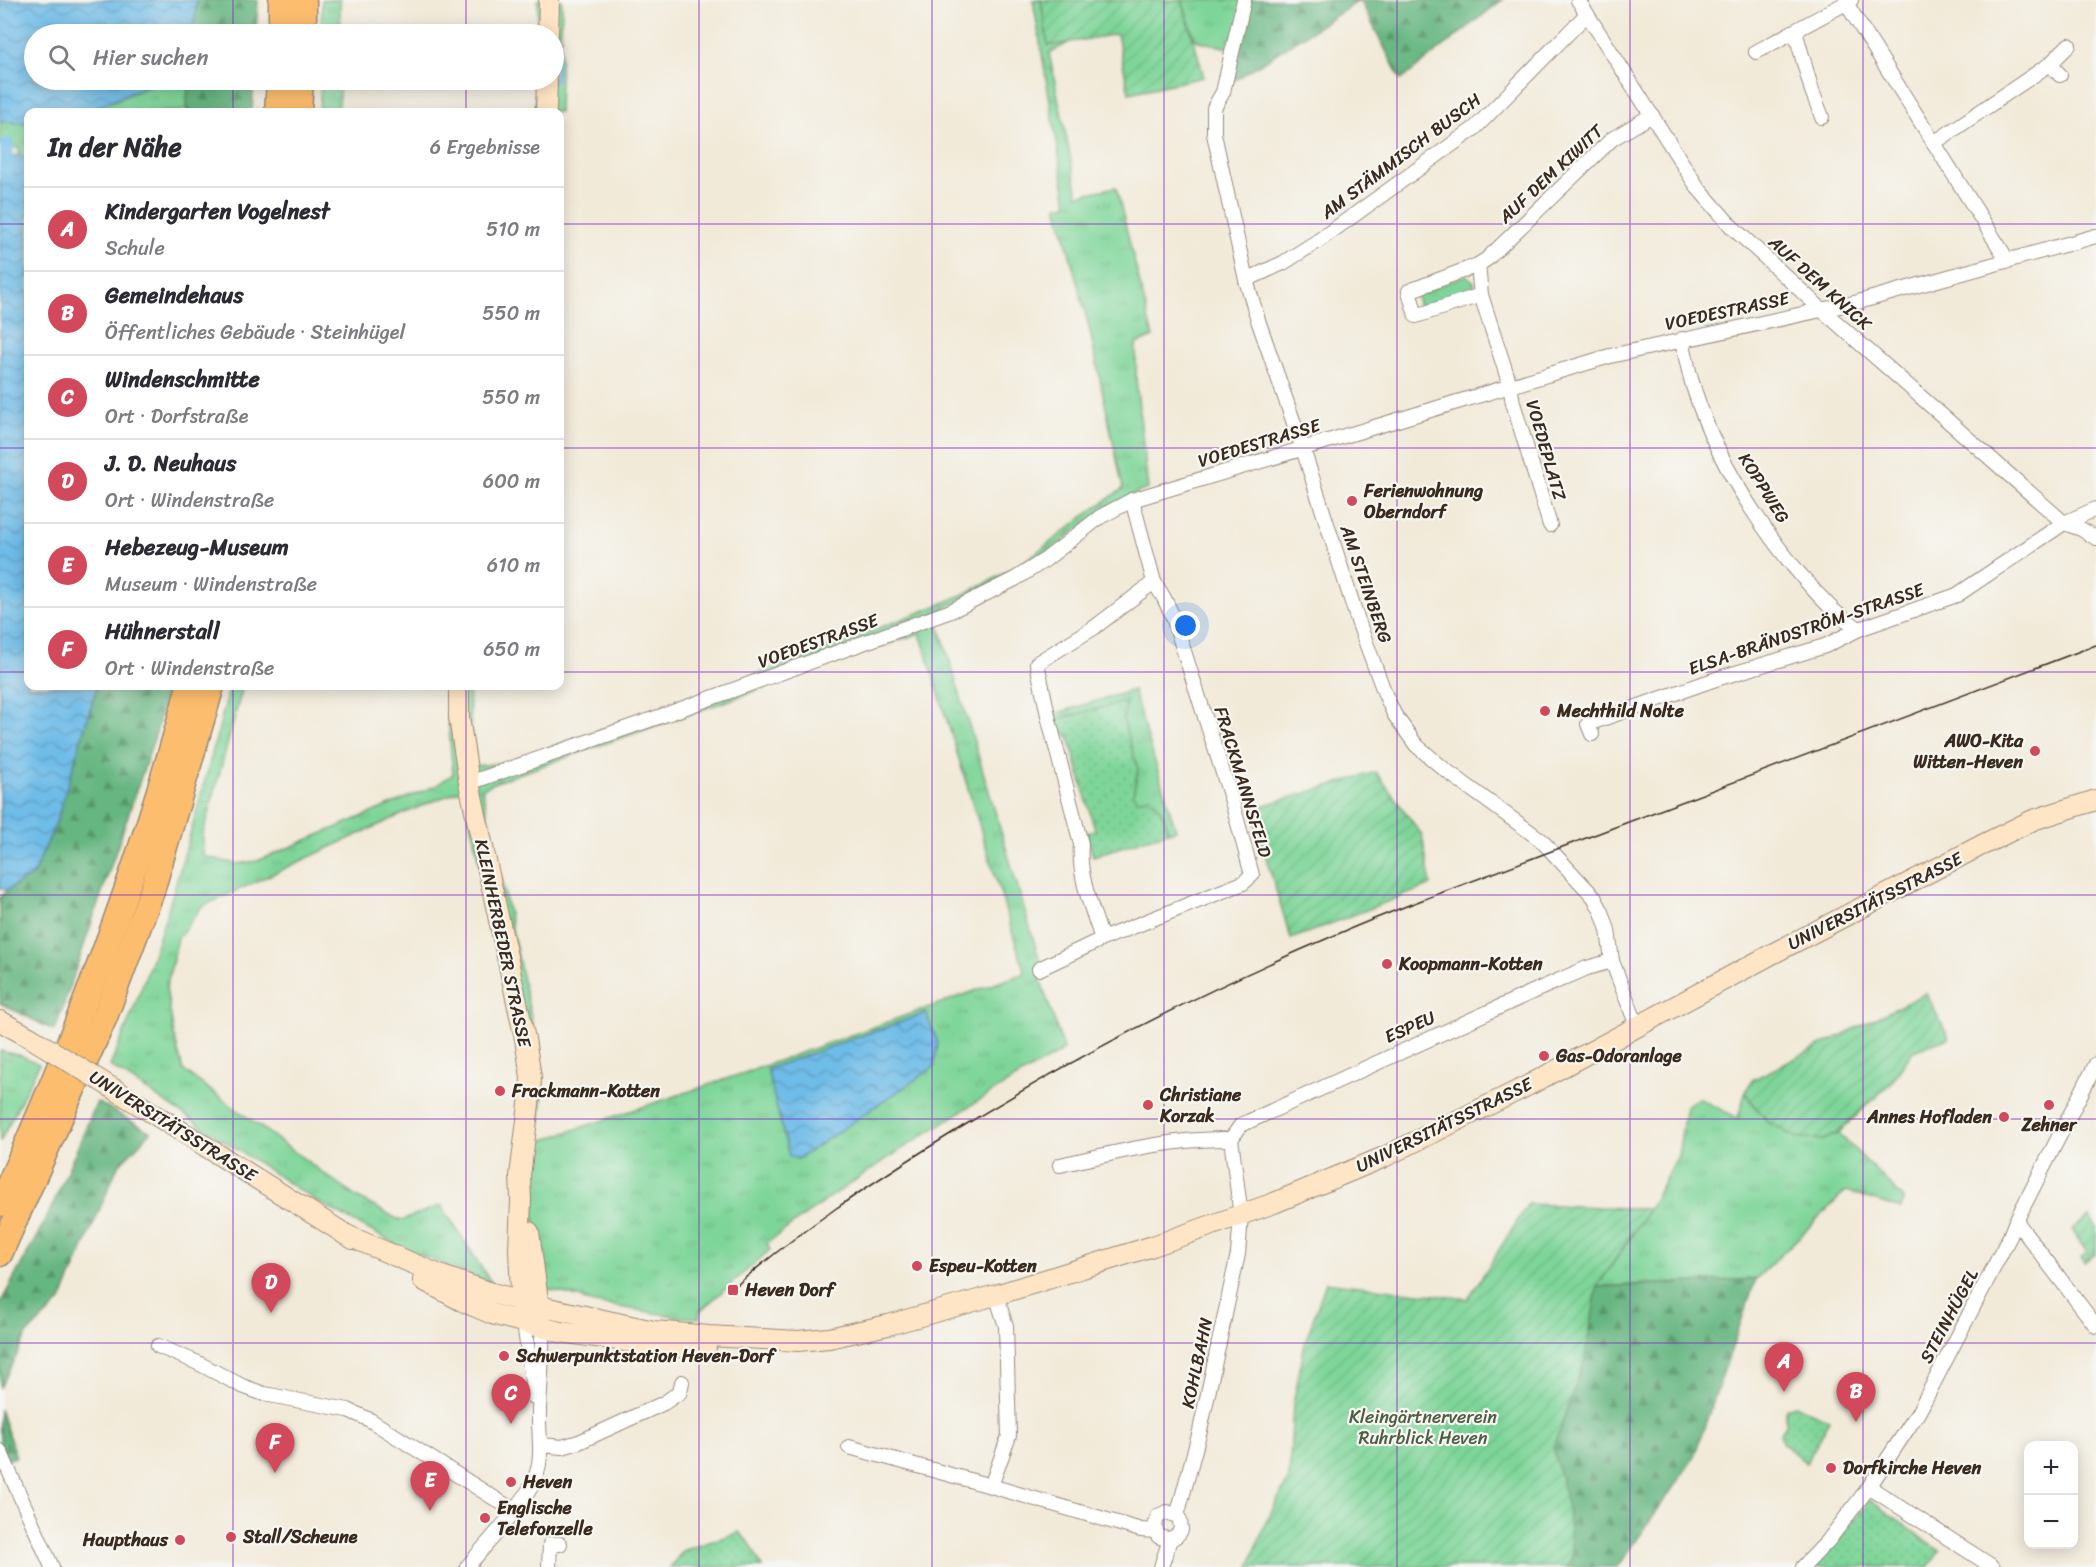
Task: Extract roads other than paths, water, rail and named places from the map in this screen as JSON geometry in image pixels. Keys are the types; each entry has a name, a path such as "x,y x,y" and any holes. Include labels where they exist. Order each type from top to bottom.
{"highway":[{"path":"281,0 281,24"},
{"path":"304,0 304,24"},
{"path":"277,108 278,90"},
{"path":"299,108 301,90"},
{"path":"0,1204 81,1015 128,887 188,690"},
{"path":"0,1254 105,1017 152,891 211,690"}],"street":[{"path":"548,24 549,0"},
{"name":"AM STEINBERG","path":"1244,0 1223,92 1214,108 1214,134 1246,280 1258,323 1303,449 1359,621 1394,714 1416,745 1444,769 1541,840 1587,889 1602,912 1612,961 1637,1026"},
{"name":"AUF DEM KNICK","path":"1578,0 1698,188 1732,227 1821,309 2064,523"},
{"path":"1756,52 1849,2 2008,261"},
{"name":"AM STÄMMISCH BUSCH","path":"1246,280 1282,263 1318,241 1469,132 1490,114 1587,14"},
{"path":"1795,31 1822,117"},
{"path":"1934,143 2050,64 2069,45"},
{"path":"2050,64 2060,75"},
{"path":"546,108 547,90"},
{"name":"AUF DEM KIWITT","path":"1481,295 1416,316 1409,291 1478,265 1496,251 1612,139 1652,115"},
{"name":"VOEDESTRASSE","path":"469,783 951,611 1015,579 1045,560 1100,517 1132,500 1610,356 1894,292 2096,236"},
{"path":"1478,265 1481,295 1510,385"},
{"name":"KOPPWEG","path":"1682,339 1695,392 1712,434 1744,495 1788,558 1835,611 1859,629"},
{"name":"VOEDEPLATZ","path":"1510,385 1513,403 1550,525"},
{"name":"FRACKMANNSFELD","path":"1039,969 1102,939 1243,884 1252,875 1231,798 1173,617 1154,582 1132,500"},
{"path":"2064,523 2096,508"},
{"path":"2064,523 2096,538"},
{"name":"ELSA-BRÄNDSTRÖM-STRASSE","path":"1592,734 1588,724 1716,679 1825,646 1859,629 1957,596 2064,523"},
{"path":"1102,939 1084,884 1080,862 1081,844 1049,720 1037,663 1095,627 1154,582"},
{"name":"KLEINHERBEDER STRASSE","path":"459,690 459,717 469,783 525,1039 531,1077 521,1159 521,1200 530,1240 530,1304 533,1325"},
{"name":"UNIVERSITÄTSSTRASSE","path":"0,1021 114,1089 344,1234 462,1301 492,1314 560,1332 669,1347 771,1347 829,1338 888,1325 996,1295 1241,1216 1384,1157 1528,1085 2033,820 2093,802"},
{"name":"ESPEU","path":"1231,1139 1241,1125 1278,1107 1549,984 1587,968 1612,961"},
{"name":"STEINHÜGEL","path":"1803,1567 1828,1541 1869,1487 1918,1413 1963,1329 2096,1064"},
{"path":"1060,1165 1146,1146 1198,1138 1231,1139 1241,1216"},
{"name":"KOHLBAHN","path":"1161,1567 1170,1539 1181,1530 1177,1516 1200,1431 1223,1326 1238,1254 1241,1216"},
{"path":"2016,1221 2096,1326"},
{"name":"UNIVERSITÄTSSTRASSE","path":"344,1234 442,1276 530,1304 654,1330 798,1341"},
{"path":"992,1486 1009,1436 1006,1326 996,1295"},
{"path":"467,1567 532,1485 538,1470 542,1445 539,1413 533,1394 533,1325"},
{"path":"158,1346 253,1390 348,1410 370,1420 513,1510"},
{"path":"542,1445 562,1447 579,1443 664,1403 680,1392 682,1382"},
{"path":"849,1447 1141,1530 1155,1531"},
{"path":"0,1451 52,1567"},
{"path":"1869,1487 1993,1567"},
{"path":"1170,1539 1158,1536 1155,1531 1155,1520 1162,1513 1173,1513 1177,1516"},
{"path":"549,1567 550,1544 560,1544"}],"water":[{"path":"0,0 197,0 194,24 24,24 24,90 139,90 96,108 24,108 24,123 0,122"},
{"path":"0,155 24,156 24,690 96,690 57,820 33,875 7,890 0,889"},
{"path":"926,1013 938,1043 934,1067 801,1157 797,1159 789,1156 767,1069"}],"waterway":[{"path":"5,173 7,145"}],"tram line":[{"path":"730,1291 781,1248 835,1209 1002,1102 1115,1039 1231,982 1409,905 2096,645"}],"place":[{"name":"Ferienwohnung Oberndorf","path":"1352,501"},
{"name":"Mechthild Nolte","path":"1545,711"},
{"name":"AWO-Kita Witten-Heven","path":"2035,751"},
{"name":"Koopmann-Kotten","path":"1387,964"},
{"name":"Gas-Odoranlage","path":"1544,1056"},
{"name":"Frackmann-Kotten","path":"500,1091"},
{"name":"Christiane Korzak","path":"1148,1105"},
{"name":"Zehner","path":"2049,1105"},
{"name":"Annes Hofladen","path":"2004,1117"},
{"name":"Espeu-Kotten","path":"917,1266"},
{"name":"Heven Dorf","path":"733,1290"},
{"name":"J. D. Neuhaus","path":"271,1313"},
{"name":"Schwerpunktstation Heven-Dorf","path":"504,1356"},
{"name":"Kindergarten Vogelnest","path":"1784,1392"},
{"name":"Gemeindehaus","path":"1856,1422"},
{"name":"Windenschmitte","path":"511,1424"},
{"name":"Dorfkirche Heven","path":"1831,1468"},
{"name":"Hühnerstall","path":"275,1473"},
{"name":"Heven","path":"511,1482"},
{"name":"Hebezeug-Museum","path":"430,1511"},
{"name":"Englische Telefonzelle","path":"485,1518"},
{"name":"Stall/Scheune","path":"231,1537"},
{"name":"Haupthaus","path":"180,1540"}],"park label":[{"name":"Kleingärtnerverein Ruhrblick Heven","path":"1423,1427"}]}
